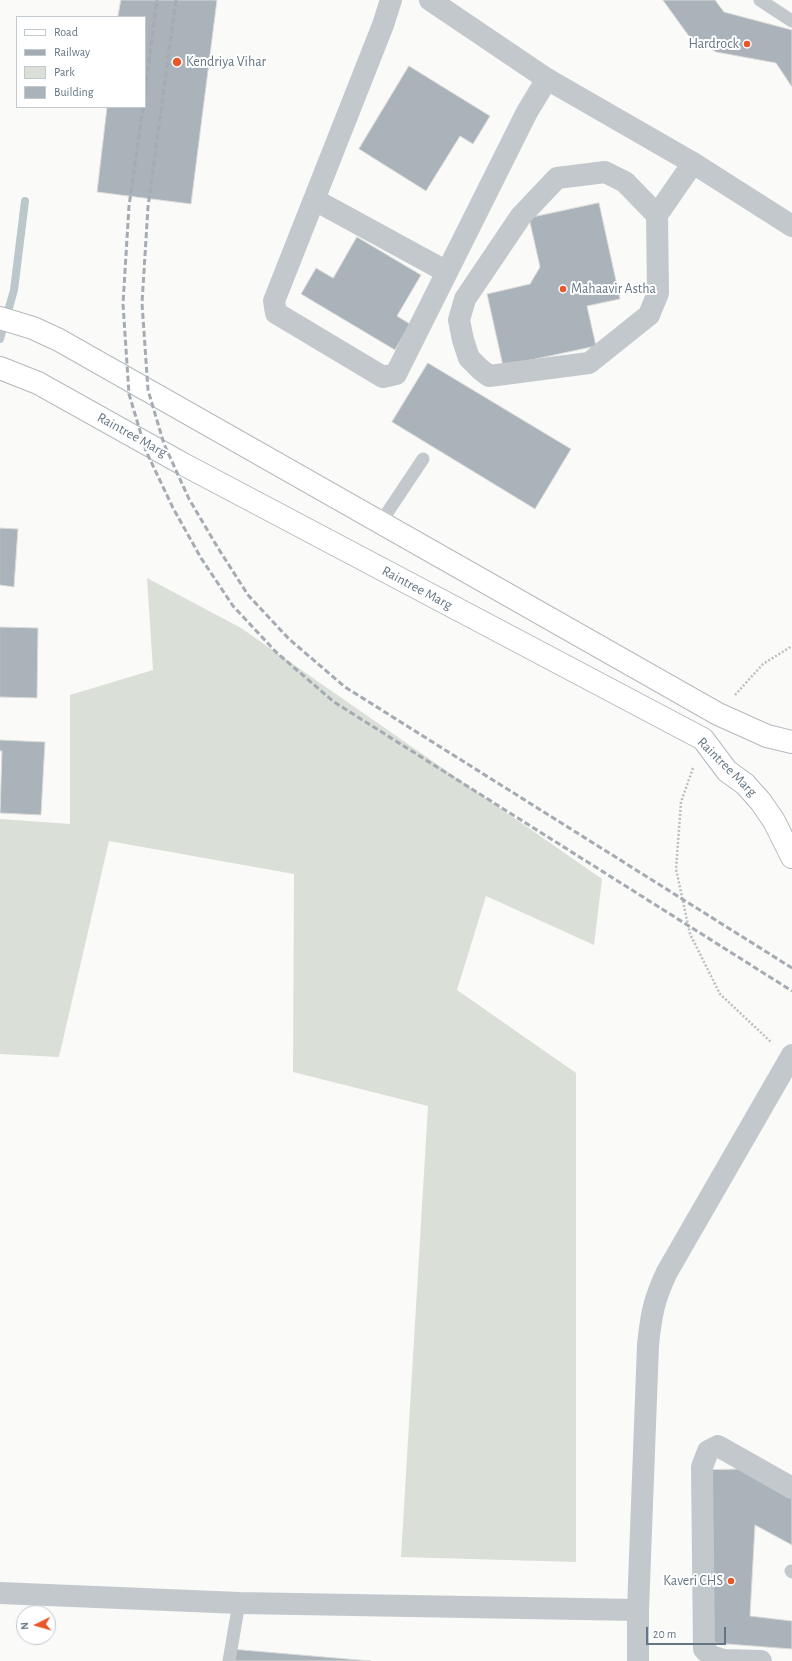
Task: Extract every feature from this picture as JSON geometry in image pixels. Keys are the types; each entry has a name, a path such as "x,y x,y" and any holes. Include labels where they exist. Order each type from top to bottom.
{"main road":[{"path":"0,318 33,328 59,340 718,714 767,736 792,742"},
{"name":"Raintree Marg","path":"0,368 38,383 183,464 703,739 727,771 745,784 761,802 774,821 792,857"}],"street":[{"path":"391,0 383,25 274,302 276,313 383,377 396,374 527,112 547,79"},
{"path":"430,0 547,79 693,164 792,226"},
{"path":"657,215 625,182 605,172 558,178 521,216 465,299 459,320 463,340 469,358 489,376 589,364 650,315 658,293 657,215 693,164"},
{"path":"315,200 447,272"},
{"path":"638,1661 638,1610 650,1317 657,1292 790,1057"},
{"path":"761,1661 723,1660 711,1656 704,1649 702,1467 708,1451 718,1446 792,1488"},
{"path":"0,1593 239,1603 638,1610"}],"lane":[{"path":"760,0 792,21"},
{"path":"381,522 423,459"},
{"path":"229,1661 239,1603"}],"path":[{"path":"718,714 763,664 792,646"},
{"path":"703,739 681,802 676,869 690,934 720,994 790,1057"}],"green space":[{"path":"147,578 241,628 602,879 594,945 486,896 457,990 576,1073 576,1562 401,1557 428,1106 293,1072 294,874 109,841 59,1057 0,1054 0,819 70,824 70,695 153,670"}],"building":[{"name":"Kendriya Vihar","path":"121,0 217,0 191,204 97,192 107,108 146,108 146,16 118,16"},
{"name":"Hardrock","path":"663,0 715,0 724,12 792,30 792,87 776,63 716,52 689,36"},
{"path":"409,66 490,116 473,144 460,136 426,191 359,149"},
{"name":"Mahaavir Astha","path":"599,203 620,299 587,306 596,346 503,366 487,294 530,284 540,267 529,218"},
{"path":"357,237 421,275 397,316 410,324 395,350 301,294 316,268 333,278"},
{"path":"428,363 571,449 535,509 392,422"},
{"path":"0,528 18,529 14,587 0,585"},
{"path":"0,627 38,628 37,698 0,697"},
{"path":"0,740 45,742 41,815 0,813 2,751 0,751"},
{"name":"Kaveri CHS","path":"743,1469 792,1497 792,1545 755,1525 750,1616 792,1621 792,1649 714,1643 712,1470"},
{"path":"231,1649 371,1661 231,1661"}],"waterway":[{"path":"0,339 14,290 25,201"}],"railway":[{"path":"146,82 157,0"},
{"path":"176,0 148,207 142,303 148,390 164,444 189,499 218,548 248,595 289,639 345,687 792,968"},
{"path":"143,108 129,206 123,304 129,394 146,451 173,508 201,558 233,606 276,652 334,702 792,991"}],"place":[{"name":"Hardrock","path":"747,44"},
{"name":"Kendriya Vihar","path":"177,62"},
{"name":"Mahaavir Astha","path":"563,289"},
{"name":"Kaveri CHS","path":"731,1581"}]}
